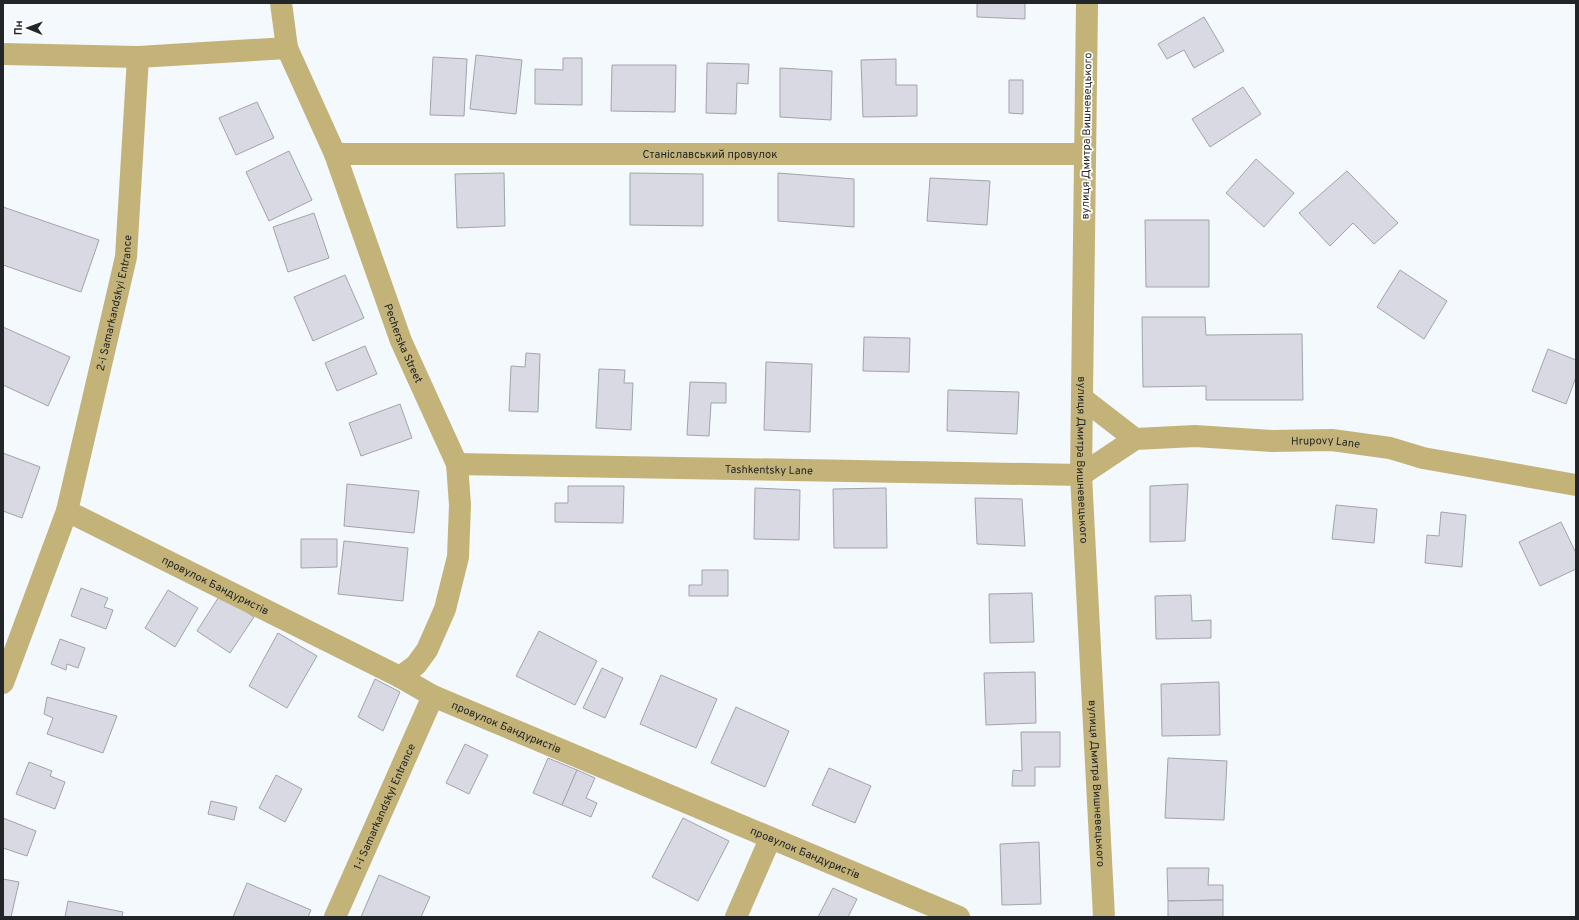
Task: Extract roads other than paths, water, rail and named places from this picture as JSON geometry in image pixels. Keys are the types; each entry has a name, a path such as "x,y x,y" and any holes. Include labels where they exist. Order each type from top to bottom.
{"street":[{"name":"Pecherska Street","path":"281,3 287,48 335,154 402,341 457,464 460,505 458,557 446,609 427,650 416,665 400,677"},
{"name":"вулиця Дмитра Вишневецького","path":"1087,3 1081,474 1104,917"},
{"path":"3,54 138,57 287,48"},
{"name":"2-i Samarkandskyi Entrance","path":"3,683 67,511 126,257 138,57"},
{"name":"Станіславський провулок","path":"335,154 1085,154"},
{"path":"1082,398 1135,440"},
{"name":"Hrupovy Lane","path":"1081,474 1135,440 1195,436 1272,441 1332,440 1390,448 1423,458 1576,485"},
{"name":"Tashkentsky Lane","path":"457,464 1081,474"},
{"name":"провулок Бандуристів","path":"67,511 400,677 433,696 770,839 959,917"},
{"name":"1-i Samarkandskyi Entrance","path":"335,917 433,696"},
{"path":"736,917 770,839"}]}
